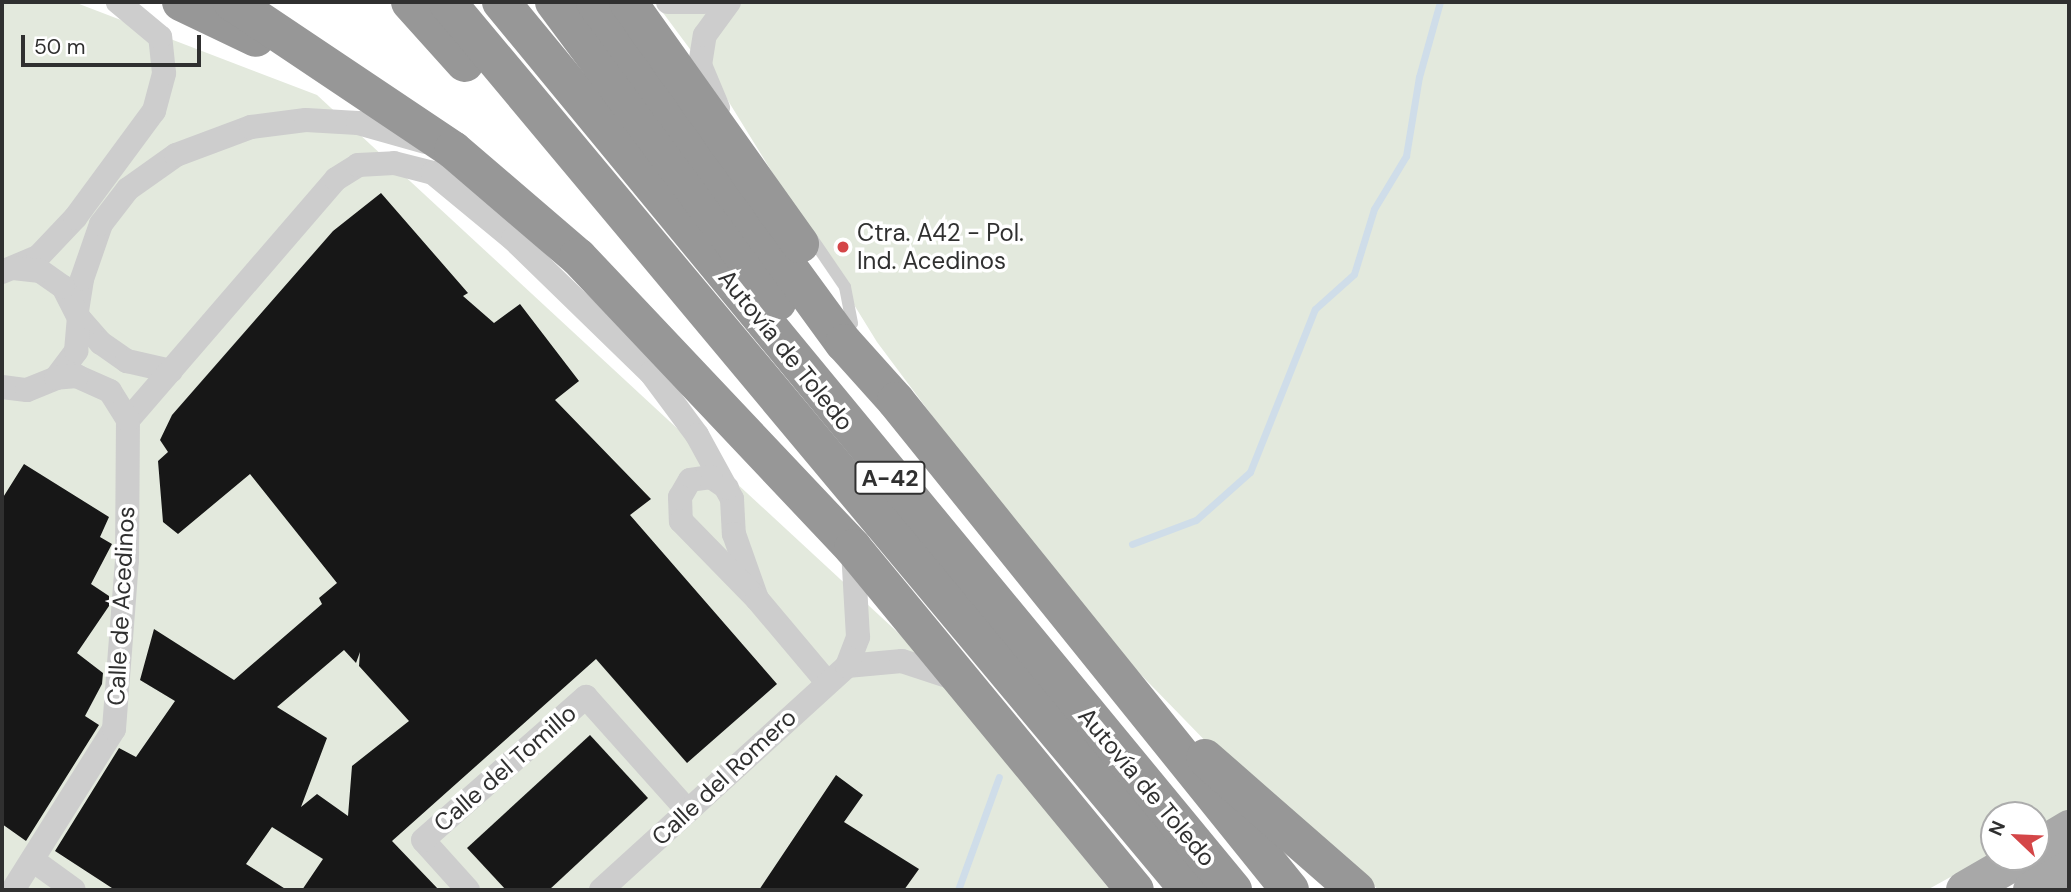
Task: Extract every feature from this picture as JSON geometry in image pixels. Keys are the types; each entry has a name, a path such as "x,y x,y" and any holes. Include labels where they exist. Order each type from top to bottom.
{"highway":[{"path":"181,2 365,92"},
{"path":"232,2 453,150 578,257 853,548 1135,890"},
{"path":"410,2 478,78 583,169"},
{"name":"Autovía de Toledo","path":"447,2 838,475 1189,890"},
{"name":"Autovía de Toledo","path":"501,2 1233,890"},
{"path":"554,2 809,343 1256,890"},
{"path":"595,2 844,343 896,401 1114,677 1290,890"},
{"path":"628,2 777,208 852,323 896,401"},
{"path":"551,62 590,88 689,210 809,343"},
{"path":"1114,677 1356,890"}],"main road":[{"path":"2050,841 2069,829"},
{"path":"2032,890 2069,869"},
{"path":"1965,890 1998,871"}],"street":[{"path":"7,270 38,257 75,218 154,111 164,73 160,37 118,2"},
{"path":"668,2 704,2"},
{"path":"729,2 705,35 700,65 733,144"},
{"path":"56,378 76,351 82,279 101,224 128,189 176,155 251,127 306,120 358,123 453,150"},
{"path":"2,387 27,390 56,378 77,376 110,391 128,420 336,179 358,165 394,163 433,173 513,239 641,363 697,435 727,488 734,534 757,599"},
{"path":"7,270 40,271 63,287 78,314 101,343 127,361 171,371"},
{"name":"Calle de Acedinos","path":"13,890 34,861 114,729 127,560 128,420"},
{"path":"727,488 711,477 690,480 680,497 681,521 757,599 827,682"},
{"path":"853,548 858,637 847,666 902,661 961,681"},
{"name":"Calle del Romero","path":"601,890 847,666"},
{"name":"Calle del Tomillo","path":"468,890 423,840 586,697 688,811"},
{"path":"34,861 74,890"}],"shaded area":[{"path":"2,2 74,2 317,95 920,653 1110,890 2,890"},
{"path":"655,2 2069,2 2069,812 2050,822 2050,801 1980,801 1980,861 1927,890 1379,890 1219,755 1075,607 877,342 727,99"}],"building":[{"path":"381,193 468,293 463,296 494,323 520,304 579,381 555,400 651,499 630,515 777,684 687,763 596,659 392,841 439,890 302,890 323,859 272,827 246,864 287,890 115,890 55,851 119,748 136,757 175,701 140,680 154,629 234,680 322,604 319,598 337,583 250,474 178,534 163,522 158,461 168,452 160,440 172,415 333,231","holes":["344,650 356,663 360,652 359,666 409,721 352,766 348,816 317,794 301,807 327,738 277,707"]},
{"path":"24,464 109,517 100,537 112,544 91,584 109,596 109,606 77,653 103,673 102,684 85,716 99,725 26,841 2,824 2,499"},
{"path":"590,735 648,798 549,890 506,890 467,848"},
{"path":"836,775 863,795 844,822 919,869 904,890 759,890"}],"waterway":[{"path":"1132,544 1196,520 1250,472 1315,309 1354,274 1374,209 1406,156 1419,77 1440,2"},
{"path":"958,890 999,777"}],"place":[{"name":"Ctra. A42 - Pol. Ind. Acedinos","path":"843,247"}]}
